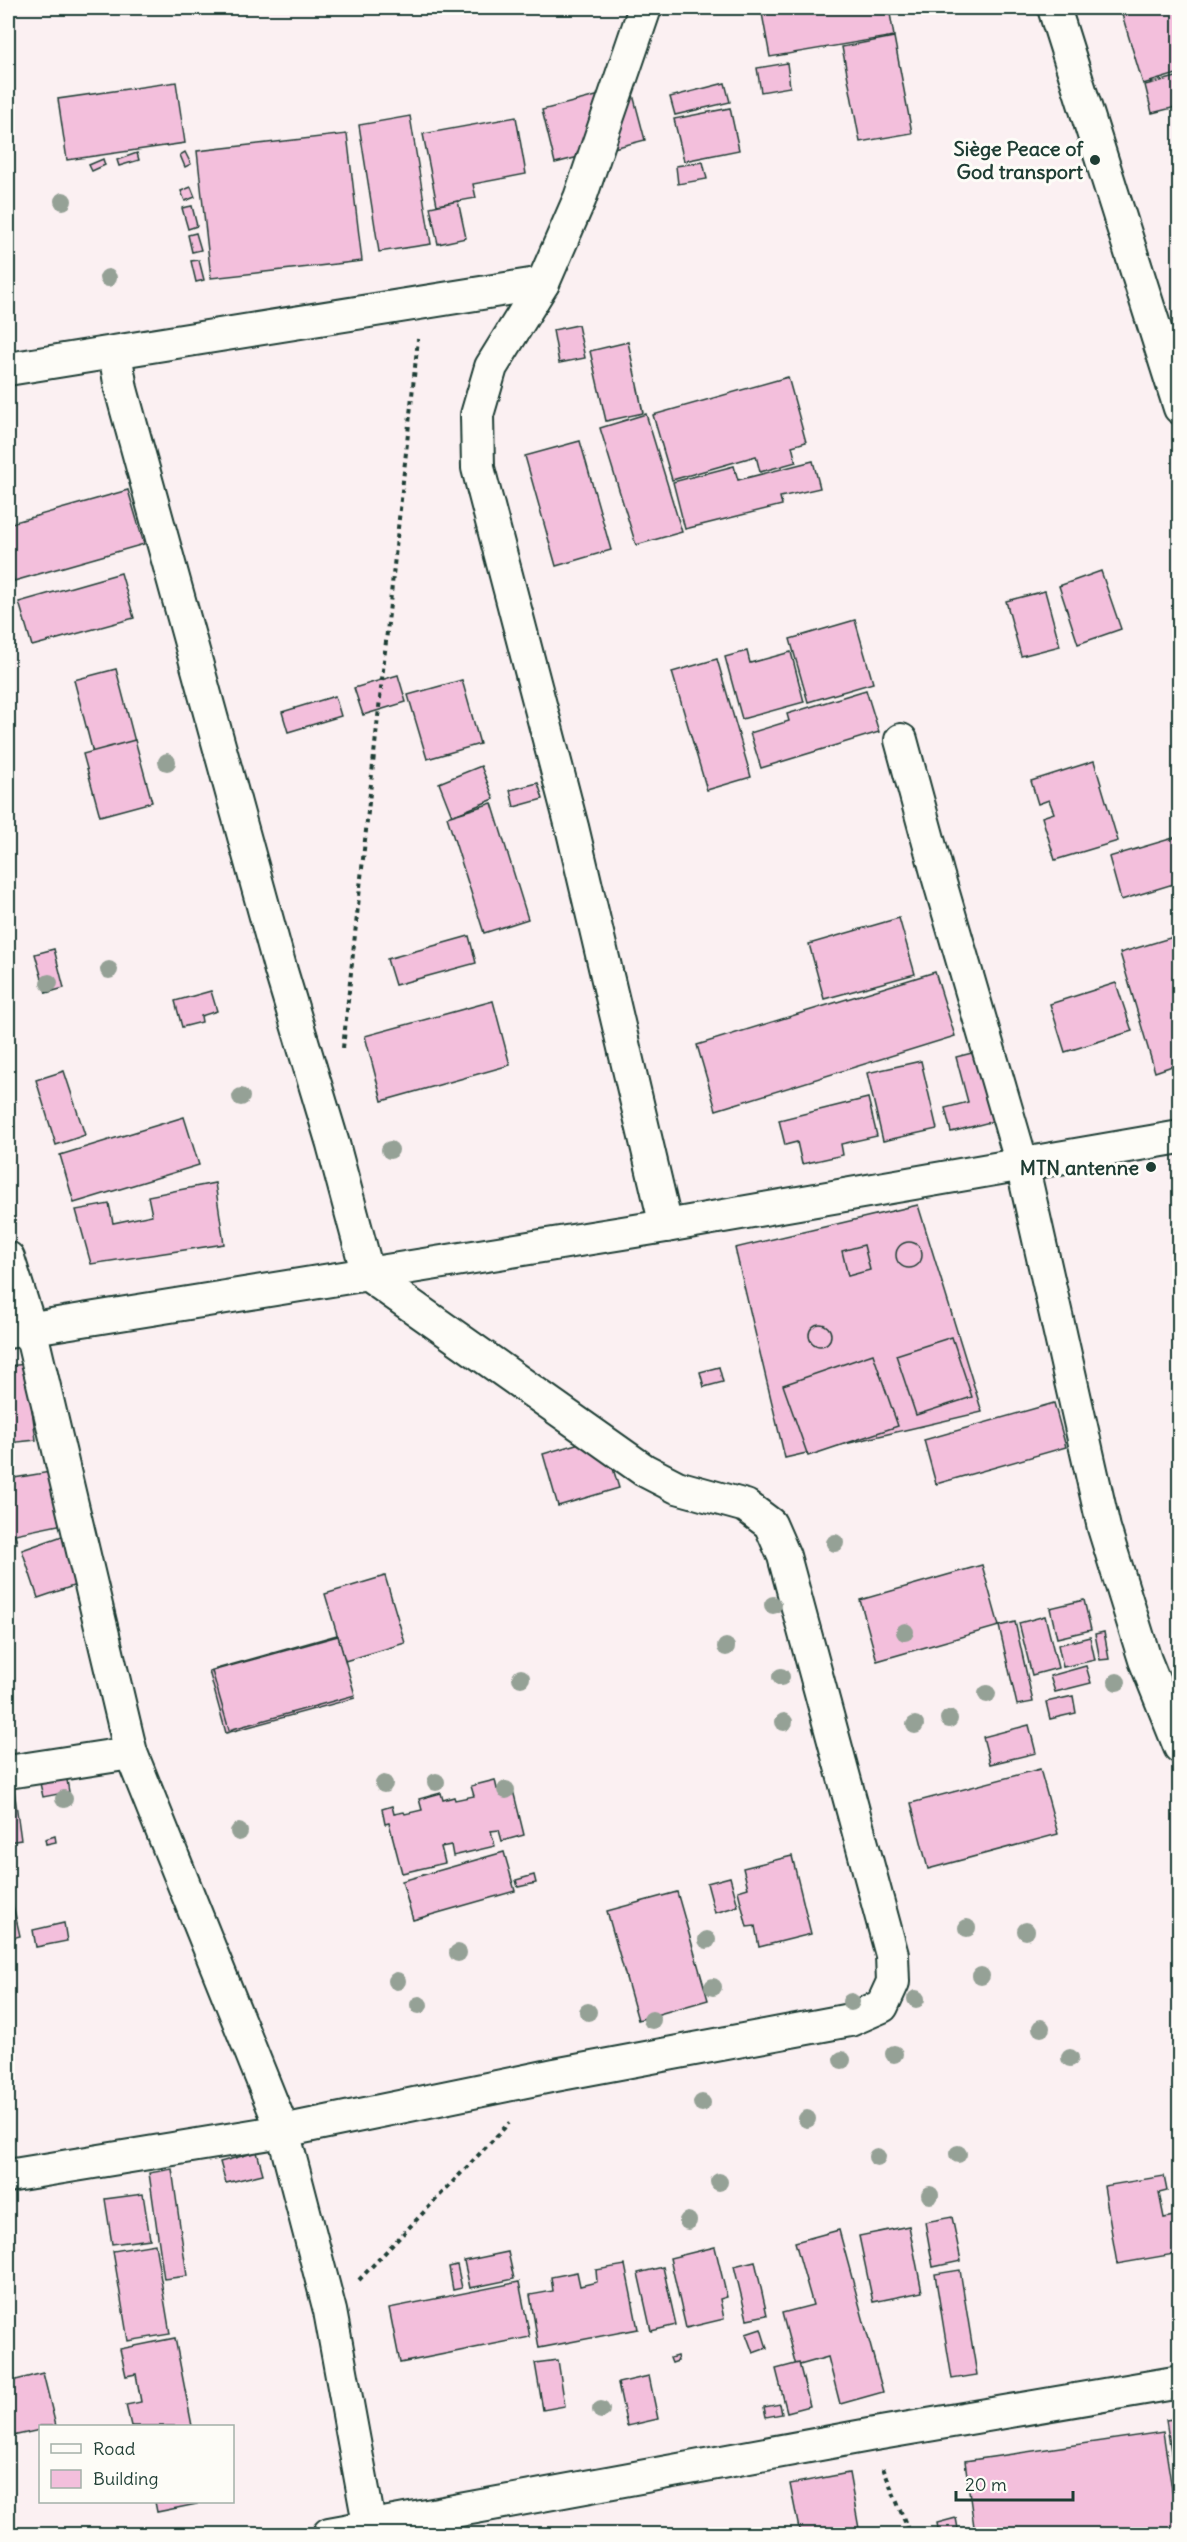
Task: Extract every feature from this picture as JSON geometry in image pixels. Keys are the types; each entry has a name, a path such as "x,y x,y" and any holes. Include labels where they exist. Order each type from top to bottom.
{"street":[{"path":"645,8 580,198 543,284 491,367 477,416 478,468 572,827 666,1226"},
{"path":"1054,8 1179,408"},
{"path":"8,369 543,284"},
{"path":"8,2176 283,2131 555,2075 850,2020 882,2006 893,1982 891,1955 864,1852 784,1556 770,1524 746,1506 677,1488 644,1470 368,1275 333,1144 281,971 121,389 115,352"},
{"path":"902,740 938,876 1022,1164 1104,1528 1145,1660 1179,1747"},
{"path":"19,1330 666,1226 1179,1137"},
{"path":"8,1258 19,1330 126,1724 131,1753 283,2131 330,2311 370,2531"},
{"path":"8,1773 131,1753"},
{"path":"329,2535 370,2531 869,2435 1167,2385 1179,2365"}],"path":[{"path":"343,1049 422,303"},
{"path":"330,2311 515,2117"},
{"path":"869,2435 910,2535"}],"building":[{"path":"761,8 889,8 894,36 770,57"},
{"path":"1120,8 1180,8 1180,73 1143,84"},
{"path":"894,37 912,133 860,142 842,47"},
{"path":"787,63 790,87 761,92 757,68"},
{"path":"1180,76 1180,106 1152,113 1145,85"},
{"path":"176,82 185,143 67,160 58,99"},
{"path":"725,83 730,102 675,115 670,97"},
{"path":"631,87 645,140 555,163 542,110"},
{"path":"730,108 739,150 684,161 674,119"},
{"path":"410,116 431,244 379,252 359,125"},
{"path":"516,117 526,174 473,184 476,198 437,205 423,134"},
{"path":"347,134 362,261 211,278 197,151"},
{"path":"185,152 191,164 185,167 180,155"},
{"path":"137,153 139,160 119,166 117,160"},
{"path":"103,159 105,165 92,171 89,165"},
{"path":"703,162 707,179 678,184 676,166"},
{"path":"191,187 195,197 185,201 181,191"},
{"path":"458,201 466,238 438,244 430,207"},
{"path":"192,206 197,226 188,229 182,208"},
{"path":"196,233 201,250 192,252 188,235"},
{"path":"199,260 204,280 196,282 191,261"},
{"path":"578,325 585,358 559,363 553,330"},
{"path":"628,342 643,413 606,421 590,351"},
{"path":"788,377 806,442 792,446 796,462 760,472 756,456 672,480 653,415"},
{"path":"646,414 682,532 636,545 600,428"},
{"path":"580,441 611,550 556,566 525,456"},
{"path":"813,461 820,488 780,497 782,505 685,529 673,482 734,466 738,480"},
{"path":"128,490 144,544 14,581 8,558 8,524"},
{"path":"1101,571 1121,629 1078,644 1059,586"},
{"path":"121,573 134,618 32,646 19,602"},
{"path":"1045,591 1060,646 1021,656 1006,601"},
{"path":"855,620 873,683 808,702 790,639"},
{"path":"747,651 750,663 791,652 804,702 742,719 725,657"},
{"path":"717,659 751,777 707,790 672,672"},
{"path":"116,669 135,742 93,753 74,680"},
{"path":"398,675 406,702 363,715 354,688"},
{"path":"462,680 480,744 427,759 408,695"},
{"path":"866,690 879,732 761,768 750,733 789,721 787,714"},
{"path":"335,696 341,716 288,732 282,712"},
{"path":"135,740 152,802 100,816 83,754"},
{"path":"1094,761 1118,841 1055,860 1042,817 1054,813 1049,800 1038,804 1031,781"},
{"path":"481,766 494,799 452,816 439,783"},
{"path":"538,783 543,799 514,807 510,790"},
{"path":"492,803 528,919 484,933 447,817"},
{"path":"1180,836 1180,882 1121,900 1109,857"},
{"path":"899,918 915,974 824,999 809,944"},
{"path":"1180,935 1180,1068 1178,1064 1155,1072 1120,953"},
{"path":"469,936 476,963 395,985 387,959"},
{"path":"54,949 64,988 46,993 35,954"},
{"path":"935,972 955,1036 716,1110 697,1045"},
{"path":"1116,983 1132,1031 1065,1052 1050,1004"},
{"path":"211,991 217,1011 201,1016 202,1022 182,1027 175,1001"},
{"path":"493,1001 510,1065 382,1101 365,1036"},
{"path":"976,1052 994,1121 951,1132 945,1108 968,1102 956,1057"},
{"path":"921,1061 937,1129 883,1141 867,1073"},
{"path":"64,1071 85,1135 56,1145 36,1080"},
{"path":"868,1098 877,1136 841,1144 843,1155 802,1164 797,1142 785,1145 779,1120"},
{"path":"184,1117 199,1165 74,1203 60,1155"},
{"path":"215,1183 224,1244 91,1264 76,1210 109,1204 113,1223 152,1215 148,1196"},
{"path":"918,1205 982,1412 785,1458 735,1248"},
{"path":"909,1242 918,1246 922,1255 918,1264 909,1268 900,1264 896,1255 900,1246"},
{"path":"864,1245 870,1270 848,1276 842,1251"},
{"path":"1180,1258 1180,1294 1170,1260"},
{"path":"820,1324 828,1327 831,1335 828,1343 820,1346 812,1343 809,1335 812,1327"},
{"path":"952,1337 972,1397 916,1415 896,1355"},
{"path":"873,1354 898,1426 808,1456 783,1385"},
{"path":"26,1364 36,1440 8,1443 8,1366"},
{"path":"719,1367 723,1382 704,1387 700,1372"},
{"path":"1054,1403 1066,1447 936,1484 924,1440"},
{"path":"603,1436 619,1488 558,1506 543,1454"},
{"path":"62,1470 73,1522 15,1534 17,1543 8,1544 8,1479"},
{"path":"68,1534 85,1582 38,1598 22,1550"},
{"path":"982,1565 999,1626 877,1661 860,1600"},
{"path":"385,1576 405,1643 345,1661 325,1594"},
{"path":"1084,1600 1091,1630 1057,1638 1050,1608"},
{"path":"1045,1616 1058,1668 1032,1675 1019,1623"},
{"path":"1015,1622 1033,1702 1017,1705 999,1626"},
{"path":"1104,1632 1109,1659 1100,1660 1095,1634"},
{"path":"337,1635 355,1698 226,1733 209,1671"},
{"path":"338,1636 355,1695 229,1730 212,1671"},
{"path":"1090,1637 1095,1660 1063,1667 1058,1645"},
{"path":"1086,1666 1091,1683 1055,1692 1050,1676"},
{"path":"1073,1696 1076,1713 1050,1719 1046,1702"},
{"path":"1029,1725 1036,1753 990,1764 983,1737"},
{"path":"65,1768 69,1792 43,1797 38,1774"},
{"path":"1040,1769 1058,1834 928,1869 911,1803"},
{"path":"8,1775 12,1775 21,1840 8,1842"},
{"path":"495,1780 497,1789 512,1786 524,1835 502,1841 499,1830 491,1831 495,1846 453,1856 451,1845 441,1847 445,1863 402,1873 389,1823 385,1824 382,1809 392,1806 394,1814 422,1810 419,1799 441,1793 443,1800 474,1796 471,1786"},
{"path":"55,1836 56,1842 46,1844 45,1839"},
{"path":"504,1852 515,1891 413,1920 402,1881"},
{"path":"792,1856 811,1934 759,1947 755,1926 747,1927 738,1891 748,1888 743,1868"},
{"path":"534,1875 536,1883 518,1887 516,1880"},
{"path":"730,1877 738,1906 715,1913 707,1883"},
{"path":"8,1883 20,1936 8,1939"},
{"path":"677,1892 708,2000 638,2020 607,1911"},
{"path":"64,1923 67,1941 36,1947 33,1930"},
{"path":"257,2152 263,2174 226,2183 220,2162"},
{"path":"172,2169 187,2276 164,2279 149,2173"},
{"path":"1164,2176 1167,2191 1159,2193 1164,2218 1174,2216 1180,2253 1117,2264 1104,2186"},
{"path":"143,2194 150,2239 112,2244 105,2199"},
{"path":"952,2217 961,2261 933,2267 925,2222"},
{"path":"909,2226 922,2292 873,2302 859,2236"},
{"path":"839,2230 883,2392 840,2404 828,2357 796,2366 782,2313 813,2305 795,2242"},
{"path":"155,2244 170,2334 128,2341 113,2251"},
{"path":"715,2247 727,2297 720,2299 724,2319 686,2328 670,2258"},
{"path":"508,2252 514,2279 470,2288 464,2261"},
{"path":"755,2261 767,2315 747,2319 734,2266"},
{"path":"457,2265 462,2288 453,2290 449,2267"},
{"path":"625,2265 638,2329 539,2348 530,2295 553,2291 551,2277 577,2272 580,2286 597,2282 596,2270"},
{"path":"663,2267 676,2325 651,2331 638,2273"},
{"path":"960,2270 977,2375 952,2379 935,2274"},
{"path":"519,2282 530,2337 400,2363 389,2308"},
{"path":"761,2329 767,2348 753,2353 746,2334"},
{"path":"175,2338 192,2425 131,2425 126,2405 141,2402 136,2374 126,2376 120,2349"},
{"path":"677,2356 678,2361 672,2363 670,2358"},
{"path":"558,2360 565,2406 543,2410 535,2363"},
{"path":"799,2363 810,2406 787,2412 776,2369"},
{"path":"43,2373 56,2425 39,2425 39,2430 8,2437 8,2382"},
{"path":"649,2376 658,2419 627,2426 618,2383"},
{"path":"780,2404 782,2414 766,2417 764,2407"},
{"path":"1180,2418 1180,2509 1166,2420"},
{"path":"1163,2432 1179,2534 975,2534 965,2461"},
{"path":"849,2473 860,2534 800,2534 790,2484"},
{"path":"155,2503 197,2504 157,2512"},
{"path":"956,2518 959,2534 939,2534 937,2523"}],"place":[{"name":"Siège Peace of God transport","path":"1095,160"},
{"name":"MTN antenne","path":"1151,1167"}]}
